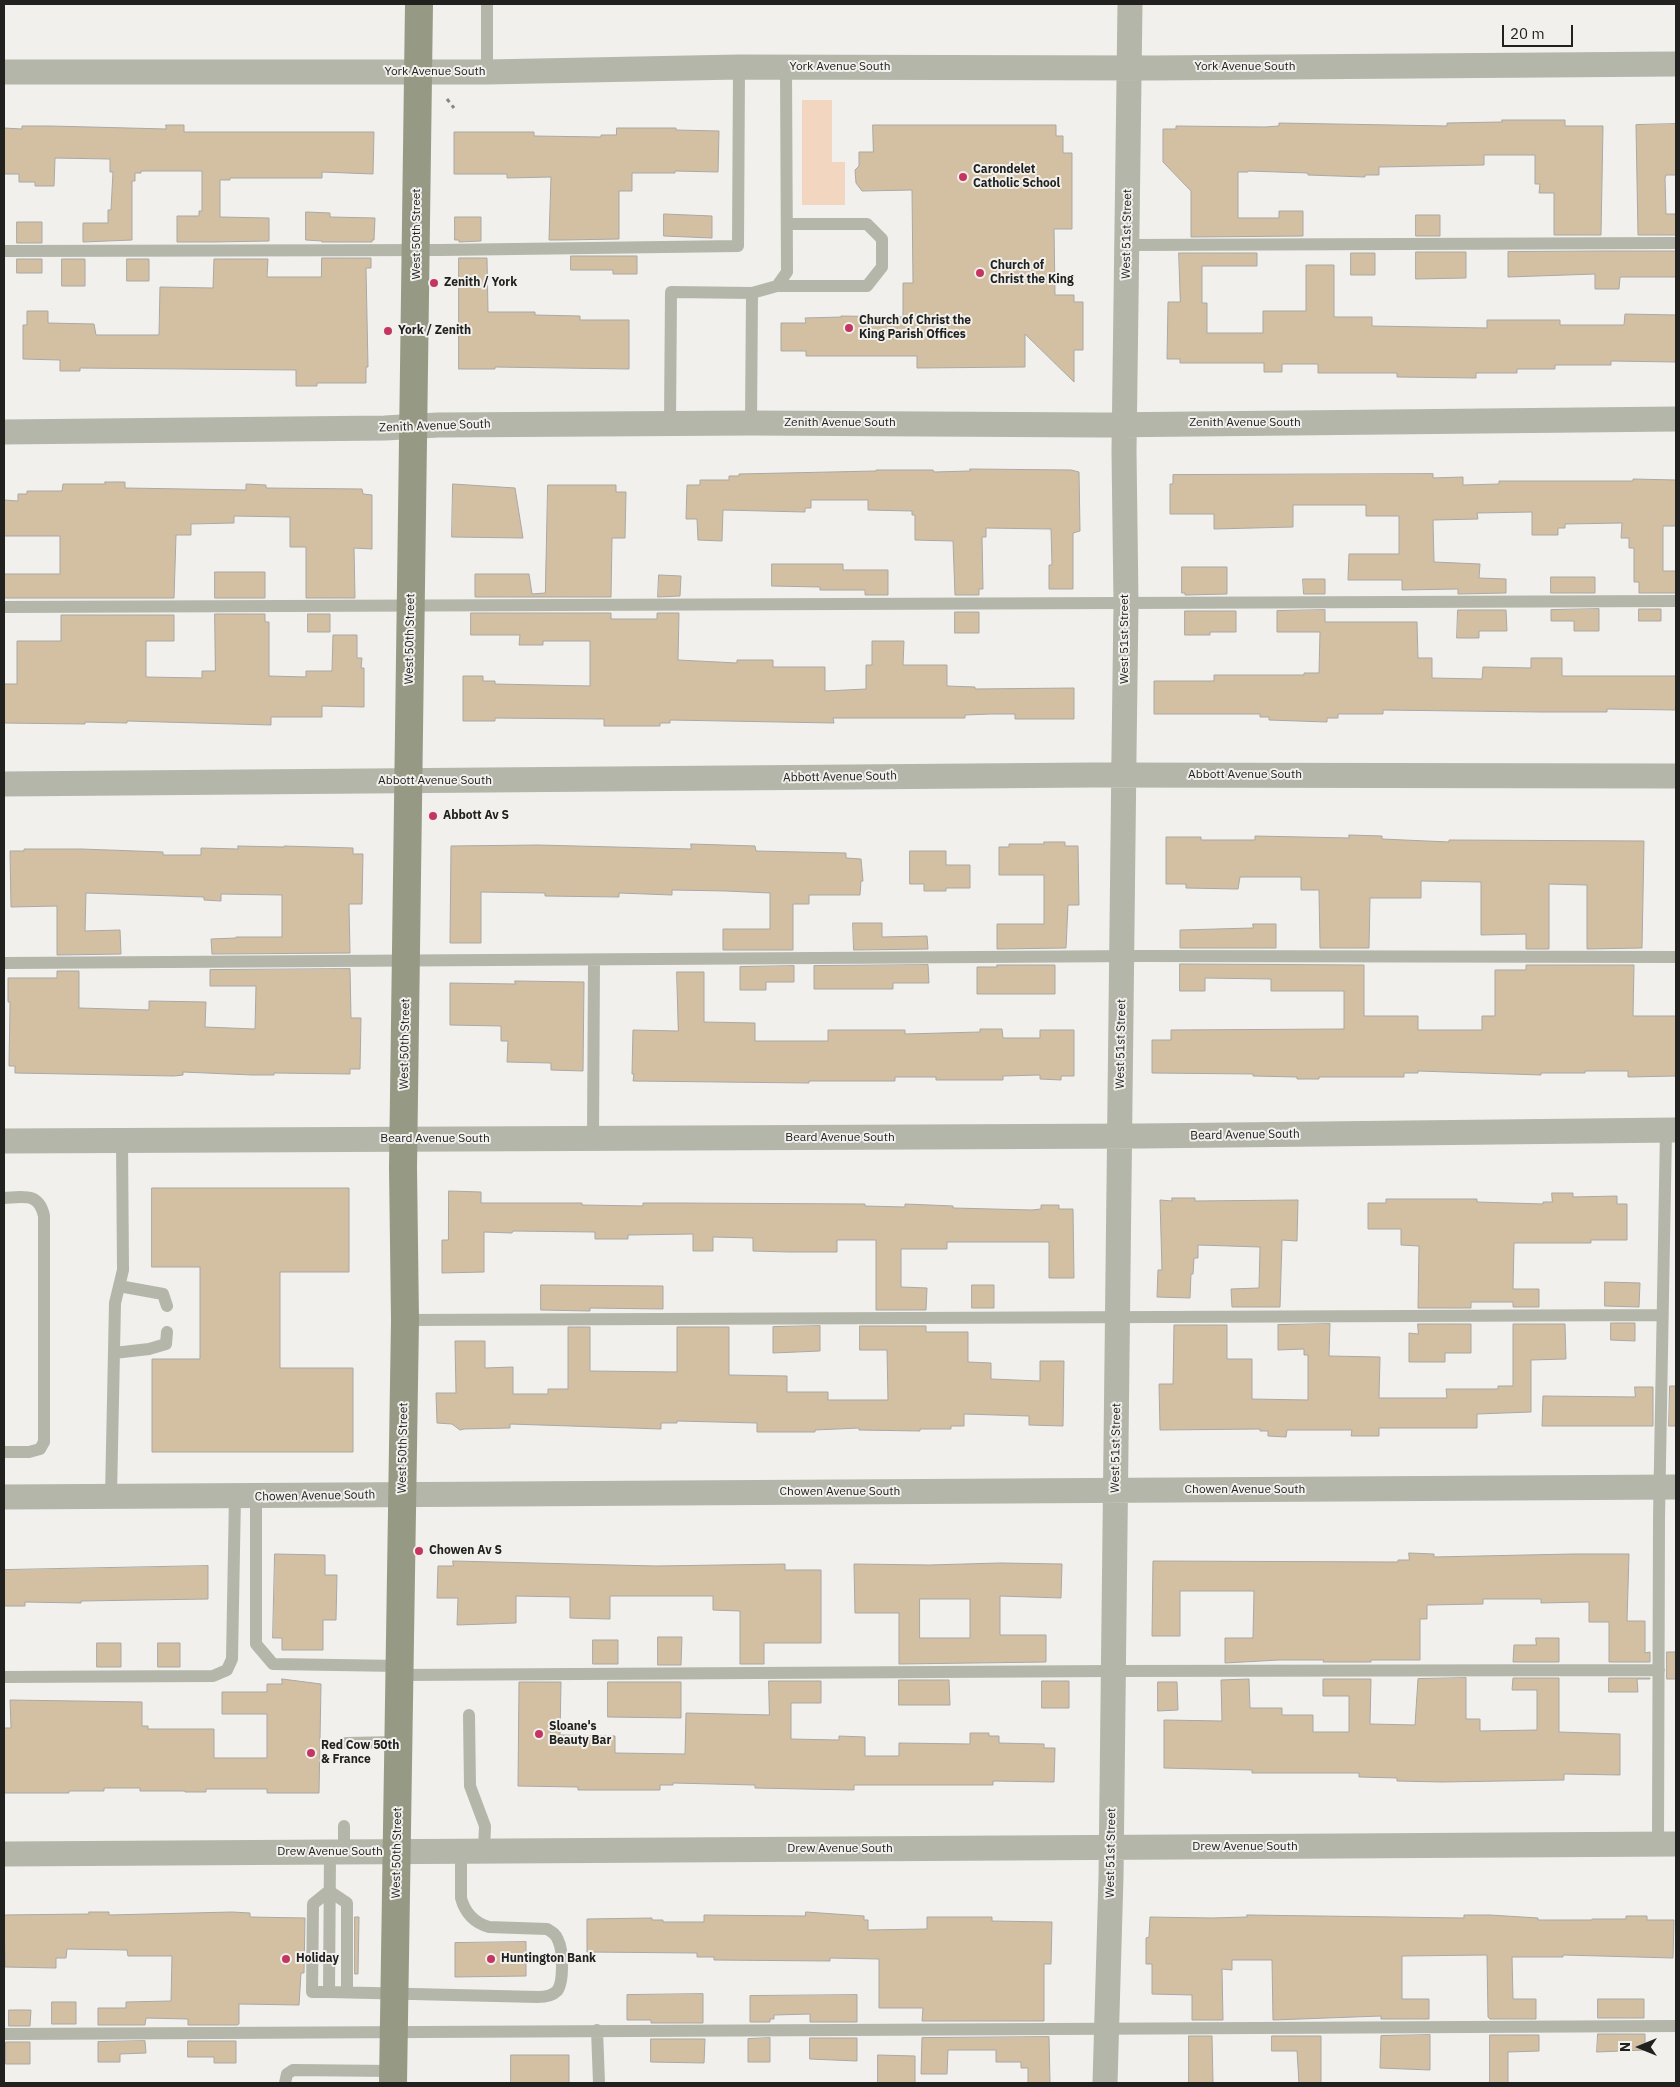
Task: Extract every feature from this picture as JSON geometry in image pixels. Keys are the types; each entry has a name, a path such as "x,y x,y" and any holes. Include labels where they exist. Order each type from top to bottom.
{"main road":[{"name":"West 50th Street","path":"393,2077 405,1320 404,1139 419,4"}],"street":[{"name":"West 51st Street","path":"1105,2083 1111,1847 1120,1136 1130,4"},
{"name":"York Avenue South","path":"4,72 487,72 738,67 1129,68 1676,64"},
{"name":"Zenith Avenue South","path":"4,432 751,423 1125,424 1676,419"},
{"name":"Abbott Avenue South","path":"4,784 1124,775 1676,776"},
{"name":"Beard Avenue South","path":"4,1141 1120,1136 1671,1130"},
{"name":"Chowen Avenue South","path":"4,1497 1668,1487"},
{"name":"Drew Avenue South","path":"4,1854 1667,1844"}],"lane":[{"path":"487,4 487,72"},
{"path":"4,251 416,250 738,246 738,67"},
{"path":"777,286 787,272 786,67"},
{"path":"670,424 671,292 752,293 777,286 867,286 882,267 882,238 867,224 787,224"},
{"path":"1127,245 1676,243"},
{"path":"751,423 752,293"},
{"path":"4,608 1676,601"},
{"path":"4,963 1122,956 1676,957"},
{"path":"594,960 594,1139"},
{"path":"1667,1844 1659,1670 1668,1487 1662,1315 1671,1130"},
{"path":"111,1496 115,1303 123,1270 122,1140"},
{"path":"4,1198 28,1197 37,1200 42,1207 44,1216 44,1442 40,1449 29,1452 4,1452"},
{"path":"119,1286 163,1294 167,1306"},
{"path":"405,1320 1662,1315"},
{"path":"114,1353 149,1349 166,1344 167,1332"},
{"path":"245,1496 256,1644 273,1664 399,1671 1659,1670"},
{"path":"4,1677 214,1676 227,1670 232,1659 245,1496"},
{"path":"344,1826 329,1891 329,1992 394,1992 420,1995 538,1997 552,1994 557,1990 562,1964 561,1948 554,1932 547,1929 489,1927 474,1920 463,1906 461,1898 473,1851 485,1826 470,1786 469,1716"},
{"path":"346,1743 398,1742"},
{"path":"329,1891 347,1903 348,1992"},
{"path":"4,2034 1676,2026"},
{"path":"597,2030 599,2083"},
{"path":"285,2083 287,2074 294,2070 393,2077"}],"path":[{"path":"447,99 454,108"}],"shaded area":[{"path":"802,100 832,100 832,162 845,162 845,205 802,205"}],"building":[{"path":"1502,120 1565,120 1565,126 1603,126 1601,235 1554,235 1554,193 1539,193 1540,184 1535,184 1535,155 1484,155 1484,165 1379,167 1379,175 1365,175 1365,177 1308,175 1308,173 1238,172 1238,218 1279,218 1279,211 1303,211 1303,236 1191,237 1191,191 1163,162 1163,129 1176,129 1176,126 1265,127 1279,126 1279,123 1447,126 1447,123 1502,122"},
{"path":"1676,124 1676,175 1666,175 1665,178 1666,214 1676,214 1676,235 1638,235 1636,125"},
{"path":"166,125 184,125 184,132 374,132 373,174 322,172 322,178 230,178 230,180 220,180 220,217 269,218 269,241 177,242 177,216 199,216 199,211 202,211 202,171 141,171 141,173 135,173 135,181 132,181 132,240 83,242 83,223 108,223 108,210 111,210 113,172 110,172 110,159 55,158 54,186 35,186 35,182 19,182 19,174 4,174 4,128 22,129 22,126 51,126 166,129"},
{"path":"873,125 1056,125 1056,136 1063,136 1063,153 1072,153 1072,229 1054,229 1055,295 1074,295 1074,302 1083,302 1083,350 1074,350 1074,382 1025,334 1025,367 917,368 917,356 806,356 806,351 781,351 781,323 806,323 805,318 841,316 903,317 903,283 913,283 912,190 862,191 856,183 855,170 859,166 859,152 873,152"},
{"path":"617,128 676,128 676,130 719,131 718,172 632,173 632,191 619,191 619,239 563,240 549,240 551,177 507,178 507,174 454,174 454,132 534,132 534,136 601,137 601,135 616,135"},
{"path":"306,212 330,213 330,217 375,218 374,240 372,242 322,242 306,240"},
{"path":"664,214 712,216 712,238 664,236"},
{"path":"1416,215 1440,215 1440,236 1416,236"},
{"path":"455,217 481,217 481,241 459,242 459,240 455,240"},
{"path":"17,222 42,222 42,243 17,243"},
{"path":"1676,251 1676,277 1620,277 1619,289 1595,289 1595,274 1508,277 1508,252"},
{"path":"1416,252 1466,252 1466,278 1416,279"},
{"path":"1179,253 1257,253 1257,266 1202,266 1202,303 1207,303 1207,333 1263,333 1263,311 1306,311 1306,265 1334,265 1334,317 1372,317 1372,326 1487,328 1487,320 1560,320 1560,325 1624,325 1625,314 1676,315 1676,362 1611,361 1611,365 1555,365 1555,369 1517,369 1517,373 1476,373 1476,378 1397,377 1397,373 1318,373 1318,364 1282,364 1282,372 1264,372 1264,363 1180,363 1180,359 1167,359 1168,302 1180,302"},
{"path":"1351,253 1375,253 1375,275 1351,275"},
{"path":"571,256 637,256 637,274 613,274 613,270 571,270"},
{"path":"322,258 371,258 371,268 366,268 368,367 366,367 366,383 317,383 317,386 296,386 296,370 80,368 80,371 60,371 60,360 23,359 23,325 27,325 27,311 48,311 48,323 94,324 96,335 159,335 160,287 213,288 214,259 268,259 267,277 321,277"},
{"path":"459,258 487,258 488,312 535,312 535,315 580,316 580,320 629,320 629,369 495,367 495,369 459,369"},
{"path":"17,259 42,259 42,273 17,273"},
{"path":"62,259 85,259 85,286 62,286"},
{"path":"127,259 149,259 149,281 127,281"},
{"path":"970,469 1071,470 1079,472 1080,531 1073,533 1073,589 1049,589 1049,565 1052,565 1051,529 986,528 986,537 982,537 983,589 979,589 979,595 955,595 953,541 915,540 915,515 912,515 912,511 868,510 868,500 811,500 811,508 805,508 805,512 723,510 722,541 698,540 697,519 686,519 687,485 700,485 700,480 729,480 729,476 739,476 739,474 876,470 933,470 934,472 970,471"},
{"path":"1433,474 1433,478 1463,477 1463,485 1499,484 1499,481 1676,480 1676,526 1663,526 1663,571 1676,571 1676,593 1639,593 1639,582 1634,582 1634,548 1629,548 1629,538 1621,538 1622,523 1565,524 1565,528 1558,528 1558,535 1532,535 1532,512 1477,513 1478,519 1433,520 1434,562 1480,564 1479,578 1506,579 1506,593 1458,594 1458,589 1402,590 1402,580 1348,580 1349,554 1399,554 1399,516 1366,516 1366,505 1293,505 1293,527 1214,529 1214,514 1170,514 1170,484 1173,484 1173,475"},
{"path":"105,482 125,482 125,488 246,490 246,484 266,485 266,488 362,489 363,494 372,495 372,549 354,548 355,598 306,598 306,547 290,547 290,517 234,516 234,523 191,524 191,535 176,535 174,598 4,598 4,574 60,574 60,536 4,536 4,500 18,501 18,494 27,494 27,491 62,491 63,484 105,484"},
{"path":"453,484 515,488 523,538 452,537"},
{"path":"548,485 616,485 616,492 626,492 625,538 612,538 611,597 475,597 475,574 529,574 532,594 545,593"},
{"path":"772,564 843,564 843,570 888,570 888,595 865,595 865,590 820,590 820,587 772,586"},
{"path":"1182,567 1227,567 1227,594 1185,595 1185,593 1182,593"},
{"path":"215,572 265,572 265,598 215,598"},
{"path":"659,575 681,576 680,596 658,597"},
{"path":"1551,577 1595,577 1595,593 1551,593"},
{"path":"1303,579 1325,579 1325,594 1304,594"},
{"path":"1599,609 1599,631 1574,631 1574,621 1551,621 1551,610"},
{"path":"1639,609 1661,609 1661,621 1639,621"},
{"path":"1325,610 1325,622 1417,622 1418,658 1432,658 1432,678 1482,679 1483,667 1531,668 1531,658 1562,658 1562,676 1676,676 1676,710 1607,709 1607,712 1542,712 1383,710 1383,714 1338,714 1338,718 1327,718 1327,722 1269,720 1269,717 1260,717 1260,714 1154,714 1154,681 1214,681 1214,675 1304,675 1304,673 1319,673 1320,632 1277,632 1277,611"},
{"path":"1458,610 1506,610 1507,631 1479,631 1479,638 1457,638"},
{"path":"1185,611 1236,611 1236,632 1210,632 1210,635 1185,635"},
{"path":"955,612 979,612 979,633 955,633"},
{"path":"471,613 611,613 611,619 657,619 657,613 679,613 678,660 737,663 737,660 773,660 773,667 825,667 825,691 866,689 866,665 872,665 872,641 904,641 903,665 947,665 947,686 975,687 975,689 1074,688 1074,719 1015,719 1015,714 990,714 965,715 965,718 833,718 834,723 670,720 670,723 660,723 660,726 604,726 604,719 495,718 495,721 463,721 463,676 483,676 483,681 495,681 495,684 590,686 590,641 543,641 543,645 519,645 520,635 471,635"},
{"path":"215,614 265,614 265,622 269,622 269,676 306,677 306,671 332,671 333,635 357,635 357,658 362,658 361,668 364,668 364,707 322,706 322,717 271,717 271,725 127,721 127,723 85,722 85,724 4,723 4,684 17,684 17,641 61,641 61,615 174,615 174,641 146,641 146,677 202,678 202,671 215,671"},
{"path":"308,614 330,614 330,632 308,632"},
{"path":"1349,835 1382,836 1382,839 1449,842 1449,840 1644,841 1642,948 1587,949 1587,885 1549,884 1549,949 1526,949 1526,934 1481,935 1481,882 1421,881 1421,898 1370,898 1369,948 1320,948 1319,890 1301,890 1301,877 1240,877 1238,889 1186,888 1186,884 1166,884 1166,837 1201,837 1201,840 1255,840 1255,836 1349,838"},
{"path":"1044,842 1065,842 1065,846 1078,846 1079,905 1068,905 1066,948 997,949 997,924 1044,924 1044,875 999,875 999,847 1009,847 1009,844 1044,844"},
{"path":"691,844 755,846 756,851 846,853 846,858 861,859 863,881 861,881 860,895 809,895 809,904 793,904 793,950 723,950 723,929 770,929 770,893 672,890 672,895 619,893 619,897 545,896 545,893 481,892 481,943 450,943 451,846 538,845 691,849"},
{"path":"238,846 353,848 353,854 363,854 362,904 349,904 350,953 212,954 211,939 282,937 282,895 221,894 221,901 204,900 204,897 86,893 85,931 120,930 121,954 57,955 57,906 11,907 10,851 24,851 24,849 81,849 163,852 163,855 201,855 201,848 238,849"},
{"path":"910,851 946,851 946,865 970,865 970,888 946,888 946,891 924,891 924,884 910,884"},
{"path":"853,923 882,923 882,937 927,936 928,949 854,950"},
{"path":"1253,924 1276,924 1276,948 1180,948 1180,930 1253,928"},
{"path":"1180,964 1364,965 1364,1016 1418,1016 1418,1030 1482,1030 1482,1016 1495,1016 1495,970 1526,970 1526,965 1634,965 1633,1016 1676,1016 1676,1076 1628,1077 1628,1071 1541,1073 1541,1075 1418,1071 1418,1073 1404,1073 1404,1077 1319,1077 1319,1079 1297,1079 1297,1077 1253,1076 1253,1074 1152,1073 1152,1040 1171,1040 1171,1030 1344,1029 1344,991 1271,991 1271,979 1205,978 1205,991 1180,991"},
{"path":"928,965 929,983 893,983 893,989 814,989 814,966"},
{"path":"997,965 1055,965 1055,994 977,994 977,967 997,967"},
{"path":"794,966 794,982 766,982 766,990 740,990 740,967"},
{"path":"350,969 351,1018 361,1018 360,1069 350,1069 350,1074 274,1073 274,1075 252,1075 183,1072 183,1075 174,1076 15,1073 15,1066 9,1066 10,1002 8,1002 8,978 57,978 57,971 79,971 79,1008 149,1010 149,1001 206,1002 205,1027 255,1029 256,986 210,986 210,970"},
{"path":"677,972 704,972 704,1022 755,1023 755,1041 828,1041 828,1030 905,1030 905,1034 980,1032 980,1029 1002,1029 1003,1038 1040,1038 1040,1030 1074,1030 1074,1076 1061,1076 1061,1080 1040,1079 1040,1075 1003,1076 1003,1080 936,1080 936,1077 895,1077 895,1081 809,1081 809,1083 633,1081 633,1030 678,1031"},
{"path":"515,981 584,982 583,1071 551,1070 551,1063 507,1062 508,1041 501,1041 501,1026 450,1025 450,983 515,984"},
{"path":"152,1188 349,1188 349,1272 280,1272 280,1368 353,1368 353,1452 152,1452 152,1359 200,1359 200,1267 152,1267"},
{"path":"449,1191 481,1192 481,1203 582,1203 582,1205 643,1206 643,1203 865,1204 865,1206 905,1207 905,1204 953,1206 953,1208 1032,1210 1041,1209 1041,1205 1059,1205 1059,1209 1073,1209 1074,1278 1049,1278 1049,1242 947,1242 947,1249 901,1249 901,1287 927,1288 926,1310 876,1310 876,1240 837,1240 837,1252 789,1252 753,1251 753,1238 713,1237 713,1251 693,1251 693,1234 628,1235 628,1239 595,1239 595,1232 513,1231 512,1233 484,1232 484,1272 442,1273 442,1240 448,1240"},
{"path":"1552,1193 1573,1193 1573,1197 1617,1196 1617,1204 1627,1204 1627,1240 1591,1240 1591,1243 1514,1243 1513,1289 1539,1289 1539,1307 1513,1307 1513,1302 1471,1302 1471,1308 1418,1308 1419,1246 1401,1245 1401,1229 1368,1229 1368,1203 1386,1203 1386,1199 1477,1199 1477,1202 1543,1204 1543,1202 1552,1202"},
{"path":"1172,1198 1195,1198 1195,1201 1298,1200 1297,1241 1282,1240 1280,1307 1232,1307 1231,1289 1259,1288 1260,1247 1198,1245 1198,1258 1194,1258 1193,1274 1191,1274 1190,1298 1157,1297 1158,1270 1162,1270 1160,1200 1172,1201"},
{"path":"1605,1282 1640,1283 1639,1307 1605,1306"},
{"path":"541,1285 663,1286 663,1309 590,1308 590,1311 541,1310"},
{"path":"972,1285 994,1285 994,1308 972,1308"},
{"path":"1611,1323 1635,1323 1635,1341 1611,1340"},
{"path":"1330,1324 1329,1356 1380,1357 1379,1398 1447,1398 1446,1389 1498,1389 1498,1386 1513,1386 1513,1324 1565,1324 1566,1359 1531,1360 1531,1412 1477,1414 1477,1428 1379,1428 1379,1436 1351,1436 1352,1430 1287,1430 1286,1437 1268,1436 1268,1431 1260,1431 1260,1429 1160,1430 1159,1384 1173,1384 1174,1325 1227,1325 1227,1359 1252,1359 1252,1399 1308,1400 1308,1355 1304,1355 1304,1349 1278,1350 1278,1325"},
{"path":"1418,1324 1471,1324 1471,1353 1445,1353 1445,1362 1409,1362 1409,1333 1418,1334"},
{"path":"820,1326 820,1351 773,1353 773,1327"},
{"path":"860,1326 926,1326 926,1332 968,1332 968,1362 991,1363 991,1379 1040,1381 1040,1361 1064,1361 1063,1426 1029,1425 1029,1416 964,1414 964,1426 951,1426 951,1429 920,1429 920,1431 859,1430 859,1428 815,1430 815,1432 757,1432 757,1423 677,1421 677,1423 661,1423 661,1429 510,1424 510,1428 460,1430 452,1424 437,1423 436,1393 456,1393 455,1341 485,1341 485,1368 513,1367 513,1394 548,1394 548,1389 568,1389 568,1327 590,1327 590,1371 677,1372 677,1327 729,1327 729,1375 787,1376 787,1392 828,1392 828,1400 888,1400 887,1350 860,1350"},
{"path":"1670,1386 1676,1386 1676,1426 1669,1426"},
{"path":"1635,1387 1653,1387 1653,1426 1542,1426 1543,1396 1635,1397"},
{"path":"1409,1553 1434,1554 1434,1557 1629,1554 1627,1621 1645,1621 1645,1653 1650,1652 1650,1662 1609,1662 1609,1622 1589,1622 1589,1602 1541,1603 1541,1599 1483,1599 1483,1604 1427,1605 1427,1619 1420,1619 1420,1660 1323,1662 1324,1660 1279,1660 1225,1663 1225,1638 1253,1638 1254,1591 1180,1591 1180,1636 1152,1636 1153,1561 1398,1562 1398,1560 1409,1560"},
{"path":"275,1554 325,1555 325,1575 337,1575 336,1620 323,1620 323,1650 282,1650 282,1638 273,1638"},
{"path":"453,1561 656,1566 785,1564 785,1570 821,1570 821,1643 764,1643 764,1664 740,1664 740,1611 713,1610 713,1596 610,1596 610,1619 570,1618 570,1597 516,1596 516,1623 457,1625 458,1598 437,1598 438,1566 453,1566"},
{"path":"854,1564 1062,1564 1061,1598 1000,1596 1000,1635 1046,1635 1046,1662 899,1664 899,1613 855,1613","holes":["920,1599 970,1599 970,1638 920,1638"]},
{"path":"208,1566 208,1599 81,1601 81,1603 25,1602 25,1606 4,1606 4,1570"},
{"path":"658,1637 682,1637 681,1665 658,1665"},
{"path":"1536,1638 1559,1638 1559,1662 1513,1662 1514,1645 1536,1645"},
{"path":"593,1640 618,1640 618,1664 593,1664"},
{"path":"97,1643 121,1643 121,1667 97,1667"},
{"path":"158,1643 180,1643 180,1667 158,1667"},
{"path":"1667,1652 1676,1652 1676,1679 1667,1679"},
{"path":"1466,1678 1466,1719 1480,1719 1480,1731 1537,1730 1537,1690 1512,1690 1513,1678 1559,1678 1559,1732 1620,1734 1620,1775 1564,1774 1564,1780 1442,1782 1397,1781 1397,1778 1359,1777 1359,1773 1252,1773 1252,1770 1164,1768 1164,1720 1222,1721 1221,1680 1249,1679 1250,1708 1282,1708 1282,1715 1313,1715 1313,1732 1349,1732 1349,1696 1323,1696 1323,1679 1371,1679 1370,1724 1415,1725 1418,1679"},
{"path":"1609,1678 1650,1679 1637,1679 1638,1692 1609,1692"},
{"path":"282,1679 321,1684 319,1793 267,1793 267,1789 206,1789 206,1792 185,1792 140,1791 140,1788 104,1788 104,1791 69,1791 69,1793 4,1793 4,1728 11,1728 10,1700 142,1702 142,1726 148,1726 148,1729 214,1729 214,1758 267,1758 267,1714 222,1714 222,1692 267,1692 267,1684 282,1684"},
{"path":"899,1680 949,1680 950,1705 899,1705"},
{"path":"769,1681 821,1681 821,1703 791,1703 791,1739 839,1740 839,1736 865,1737 865,1756 899,1756 899,1743 970,1744 970,1733 989,1733 989,1736 999,1736 999,1743 1044,1744 1044,1748 1055,1748 1054,1782 993,1781 993,1785 854,1785 854,1790 755,1788 755,1785 673,1783 673,1785 660,1785 660,1790 578,1790 578,1787 518,1786 519,1682 561,1682 560,1735 615,1736 615,1753 685,1754 686,1713 769,1715"},
{"path":"1042,1681 1069,1681 1069,1708 1042,1708"},
{"path":"608,1682 681,1682 681,1718 608,1717"},
{"path":"1158,1682 1177,1682 1178,1710 1158,1711"},
{"path":"89,1912 109,1912 109,1915 232,1912 250,1913 250,1917 305,1918 304,1973 301,1973 299,2005 239,2004 239,2024 237,2025 188,2025 188,2019 146,2018 145,2025 98,2025 98,2008 126,2008 126,2002 171,2001 172,1956 128,1956 127,1950 67,1949 66,1958 56,1958 56,1968 5,1967 4,1915 89,1914"},
{"path":"806,1912 864,1916 864,1920 868,1920 868,1930 927,1929 927,1917 992,1917 992,1921 1052,1922 1051,1964 1044,1964 1044,2021 922,2021 923,2008 879,2008 879,1959 830,1958 830,1961 714,1960 714,1957 697,1957 697,1953 587,1952 587,1919 652,1918 652,1920 663,1920 663,1922 704,1922 704,1915 805,1916"},
{"path":"1247,1915 1464,1918 1464,1915 1490,1915 1538,1918 1538,1920 1626,1919 1626,1916 1647,1916 1647,1920 1674,1920 1673,1958 1563,1955 1563,1957 1512,1957 1513,1999 1536,1999 1536,2019 1490,2019 1488,2017 1487,1955 1402,1956 1402,1999 1429,1999 1429,2019 1381,2019 1381,2016 1273,2020 1272,1960 1232,1960 1232,1970 1222,1969 1223,2020 1192,2020 1192,1995 1152,1994 1152,1964 1146,1964 1146,1938 1149,1937 1150,1917 1212,1918 1247,1917"},
{"path":"355,1917 359,1917 358,1974 355,1974"},
{"name":"Huntington Bank","path":"526,1942 526,1976 455,1977 455,1943"},
{"path":"703,1994 703,2023 651,2023 651,2020 627,2020 627,1995"},
{"path":"857,1995 857,2022 810,2022 810,2014 774,2015 774,2019 770,2019 770,2022 750,2022 750,1996"},
{"path":"1598,1999 1644,1999 1644,2018 1598,2018"},
{"path":"52,2002 76,2002 76,2024 52,2024"},
{"path":"9,2010 31,2010 30,2026 9,2026"},
{"path":"1598,2034 1645,2034 1645,2050 1597,2052"},
{"path":"1430,2035 1430,2070 1380,2068 1381,2036"},
{"path":"1490,2035 1539,2035 1539,2051 1508,2052 1508,2083 1490,2083"},
{"path":"1189,2036 1212,2036 1213,2083 1189,2083"},
{"path":"1272,2036 1321,2036 1321,2083 1299,2083 1297,2051 1272,2051"},
{"path":"1049,2037 1050,2083 1028,2083 1028,2068 1021,2068 1021,2062 996,2062 996,2050 948,2050 947,2074 921,2074 922,2038"},
{"path":"770,2038 770,2062 748,2062 748,2039"},
{"path":"810,2038 857,2038 857,2061 810,2059"},
{"path":"651,2039 705,2039 704,2063 651,2062"},
{"path":"145,2041 146,2053 120,2054 120,2062 98,2062 98,2042"},
{"path":"188,2041 236,2041 236,2063 214,2063 214,2057 188,2057"},
{"path":"6,2042 30,2042 30,2064 6,2064"},
{"path":"511,2055 569,2055 569,2083 511,2083"},
{"path":"878,2055 915,2056 915,2083 878,2083"}],"place":[{"name":"Carondelet Catholic School","path":"963,177"},
{"name":"Church of Christ the King","path":"980,273"},
{"name":"Zenith / York","path":"434,283"},
{"name":"Church of Christ the King Parish Offices","path":"849,328"},
{"name":"York / Zenith","path":"388,331"},
{"name":"Abbott Av S","path":"433,816"},
{"name":"Chowen Av S","path":"419,1551"},
{"name":"Sloane's Beauty Bar","path":"539,1734"},
{"name":"Red Cow 50th & France","path":"311,1753"},
{"name":"Holiday","path":"286,1959"},
{"name":"Huntington Bank","path":"491,1959"}]}
